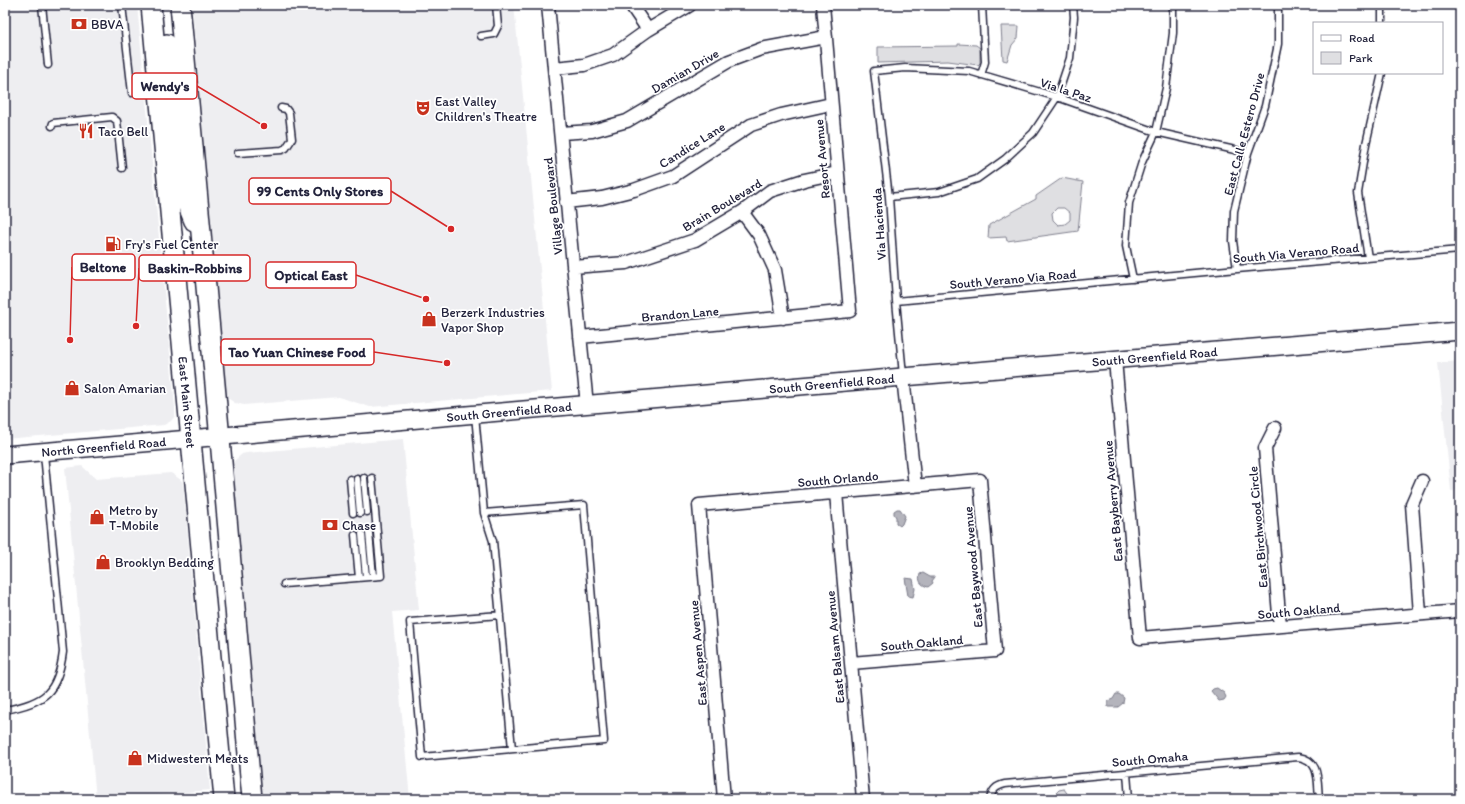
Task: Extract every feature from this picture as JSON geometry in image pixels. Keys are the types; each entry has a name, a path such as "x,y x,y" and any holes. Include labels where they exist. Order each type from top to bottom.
{"main road":[{"name":"East Main Street","path":"151,5 159,90 252,799"},
{"path":"163,5 168,61 175,79 188,89"},
{"name":"East Main Street","path":"180,5 202,239 204,438 224,799"},
{"path":"159,90 173,107 179,135 184,196 202,239"},
{"name":"South Greenfield Road","path":"204,438 903,377 1460,331"},
{"name":"North Greenfield Road","path":"5,455 204,438"}],"street":[{"name":"Village Boulevard","path":"548,5 561,133 566,202 587,405"},
{"path":"631,5 648,30"},
{"path":"554,68 584,65 613,55 648,30 690,5"},
{"name":"Resort Avenue","path":"823,5 850,311"},
{"name":"Damian Drive","path":"561,133 592,131 627,121 729,61 761,49 826,37"},
{"name":"Candice Lane","path":"566,202 602,198 634,190 673,176 751,125 781,115 831,104"},
{"name":"Brain Boulevard","path":"573,267 626,263 695,240 742,212 770,191 804,180 838,173"},
{"path":"742,212 759,235 775,270 783,318"},
{"name":"Brandon Lane","path":"580,337 850,311"},
{"name":"East Bayberry Avenue","path":"1115,360 1140,638"},
{"path":"903,377 915,486"},
{"name":"East Birchwood Circle","path":"1275,428 1265,448 1280,626"},
{"name":"South Orlando","path":"699,505 980,480"},
{"name":"East Baywood Avenue","path":"980,480 995,651"},
{"path":"1420,614 1412,504 1422,481"},
{"name":"East Balsam Avenue","path":"836,493 863,799"},
{"name":"East Aspen Avenue","path":"699,505 724,799"},
{"name":"South Oakland","path":"1140,638 1460,611"},
{"name":"South Oakland","path":"851,662 995,651"}],"lane":[{"path":"42,5 48,65"},
{"path":"122,5 132,93"},
{"path":"481,36 494,34 498,26 496,5"},
{"path":"981,75 985,62 982,5"},
{"path":"889,197 939,192 977,178 1005,160 1033,133 1057,97 1070,58 1074,16 1073,5"},
{"path":"1133,279 1126,246 1129,203 1142,162 1156,132 1166,88 1173,33 1173,5"},
{"path":"1278,5 1285,5"},
{"name":"East Calle Estero Drive","path":"1237,269 1233,241 1234,210 1248,154 1265,106 1278,44 1278,5"},
{"path":"1382,5 1382,22"},
{"name":"Via la Paz","path":"874,71 904,68 969,71 1057,97 1156,132 1248,154"},
{"name":"Via Hacienda","path":"874,71 889,197 903,377"},
{"path":"1368,258 1358,193 1366,144 1382,74"},
{"path":"238,153 282,150 286,148 292,139 289,113 286,109 281,108"},
{"path":"52,126 53,123 112,117 115,118 117,121 122,168"},
{"name":"South Via Verano Road","path":"1133,279 1460,250"},
{"name":"South Verano Via Road","path":"896,301 1133,279"},
{"path":"475,415 484,514 493,541 512,749"},
{"path":"5,710 39,700 49,691 57,679 61,666 63,652 44,452"},
{"path":"364,478 367,512"},
{"path":"284,584 381,576 372,478"},
{"path":"350,479 353,513"},
{"path":"357,479 360,513"},
{"path":"484,514 584,505 604,741 422,757 410,622 500,615"},
{"path":"369,533 373,576"},
{"path":"362,534 366,577"},
{"path":"355,535 359,578"},
{"name":"South Omaha","path":"990,799 993,790 998,786 1005,784 1298,757 1310,760 1314,765 1319,799"},
{"path":"1127,772 1129,799"}],"shaded area":[{"path":"5,5 137,5 175,407 175,416 171,421 164,425 5,439"},
{"path":"192,5 514,5 552,391 370,407 339,397 244,405 235,403 229,399 226,395 225,388"},
{"path":"1460,361 1460,490 1451,491 1438,363"},
{"path":"403,439 419,610 392,612 410,799 262,799 233,472 234,461 242,454 246,453"},
{"path":"82,466 96,479 171,473 183,483 210,790 113,799 96,799 65,468"},
{"path":"900,509 905,516 900,526 896,523 896,517 894,514 894,511"},
{"path":"923,573 930,577 935,577 932,581 933,583 928,587 920,581 919,576"},
{"path":"905,578 913,579 915,589 913,597 908,596"},
{"path":"1217,688 1224,693 1226,697 1224,700 1219,701 1211,691"},
{"path":"1116,694 1119,694 1124,698 1123,703 1118,707 1108,707 1108,701 1113,699"}],"green space":[{"path":"1001,26 1019,26 1018,38 1012,45 1007,61 1003,60"},
{"path":"958,44 976,45 980,48 980,63 978,65 948,61 878,63 878,47 958,46"},
{"path":"1062,178 1083,182 1078,231 1007,241 1006,237 988,238 989,225 1036,199 1036,196","holes":["1057,208 1064,208 1070,213 1070,220 1065,224 1058,225 1053,220 1052,213"]},
{"path":"1064,789 1071,799 1051,799 1059,790"}],"place":[{"name":"BBVA","path":"79,24"},
{"name":"East Valley Children's Theatre","path":"423,108"},
{"name":"Wendy's","path":"264,126"},
{"name":"Taco Bell","path":"86,131"},
{"name":"99 Cents Only Stores","path":"451,229"},
{"name":"Fry's Fuel Center","path":"113,244"},
{"name":"Optical East","path":"426,299"},
{"name":"Berzerk Industries Vapor Shop","path":"429,319"},
{"name":"Baskin-Robbins","path":"136,326"},
{"name":"Beltone","path":"70,340"},
{"name":"Tao Yuan Chinese Food","path":"447,363"},
{"name":"Salon Amarian","path":"72,388"},
{"name":"Metro by T-Mobile","path":"97,517"},
{"name":"Chase","path":"330,525"},
{"name":"Brooklyn Bedding","path":"103,562"},
{"name":"Midwestern Meats","path":"135,758"}]}
